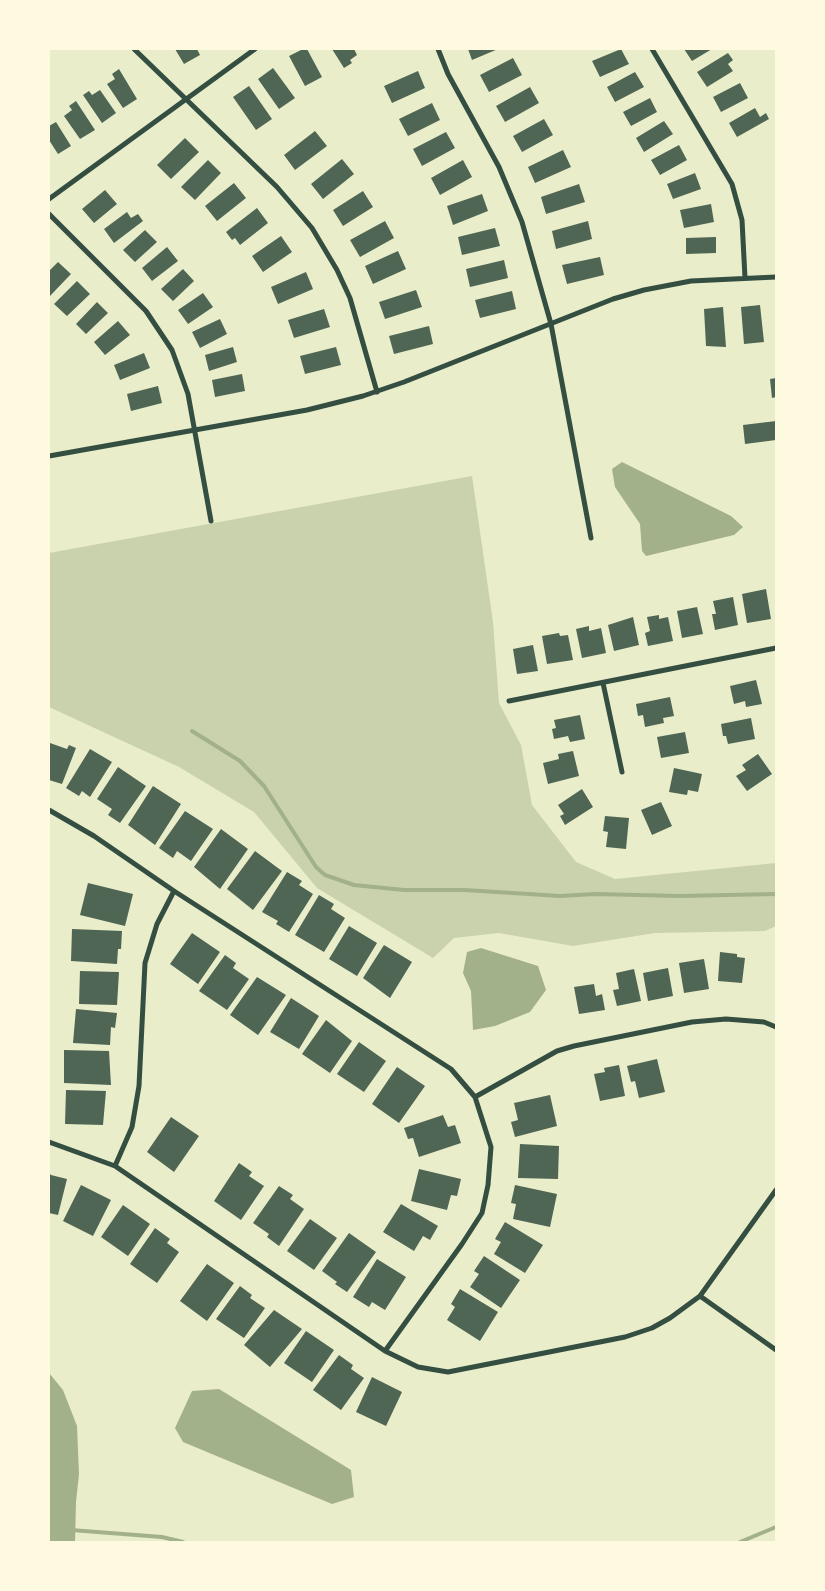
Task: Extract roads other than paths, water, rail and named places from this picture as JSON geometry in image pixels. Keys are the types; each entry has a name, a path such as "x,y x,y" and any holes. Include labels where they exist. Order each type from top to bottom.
{"street":[{"path":"134,49 277,187 321,242 350,298 377,392"},
{"path":"49,199 255,49"},
{"path":"438,49 448,74 512,195 526,236 551,324 591,538"},
{"path":"652,49 732,184 742,220 745,278"},
{"path":"49,214 137,302 160,329 182,372 195,429 211,521"},
{"path":"49,456 307,410 377,392 613,299 644,290 692,281 776,277"},
{"path":"510,701 776,648"},
{"path":"603,683 622,772"},
{"path":"49,810 94,836 174,891 451,1070 475,1096 490,1147 488,1185 482,1213 385,1351"},
{"path":"115,1166 132,1127 139,1086 145,963 157,924 174,891"},
{"path":"475,1096 556,1050 692,1022 726,1019 764,1022 776,1027"},
{"path":"49,1142 115,1166 385,1351 418,1367 448,1372 625,1337 652,1328 670,1318 700,1296 776,1190"},
{"path":"700,1296 776,1350"}],"waterway":[{"path":"192,731 240,761 264,786 316,867 325,875 354,885 404,890 465,890 560,896 595,894 680,896 776,894"},
{"path":"740,1542 776,1527"},
{"path":"71,1530 162,1537 183,1542"}]}
